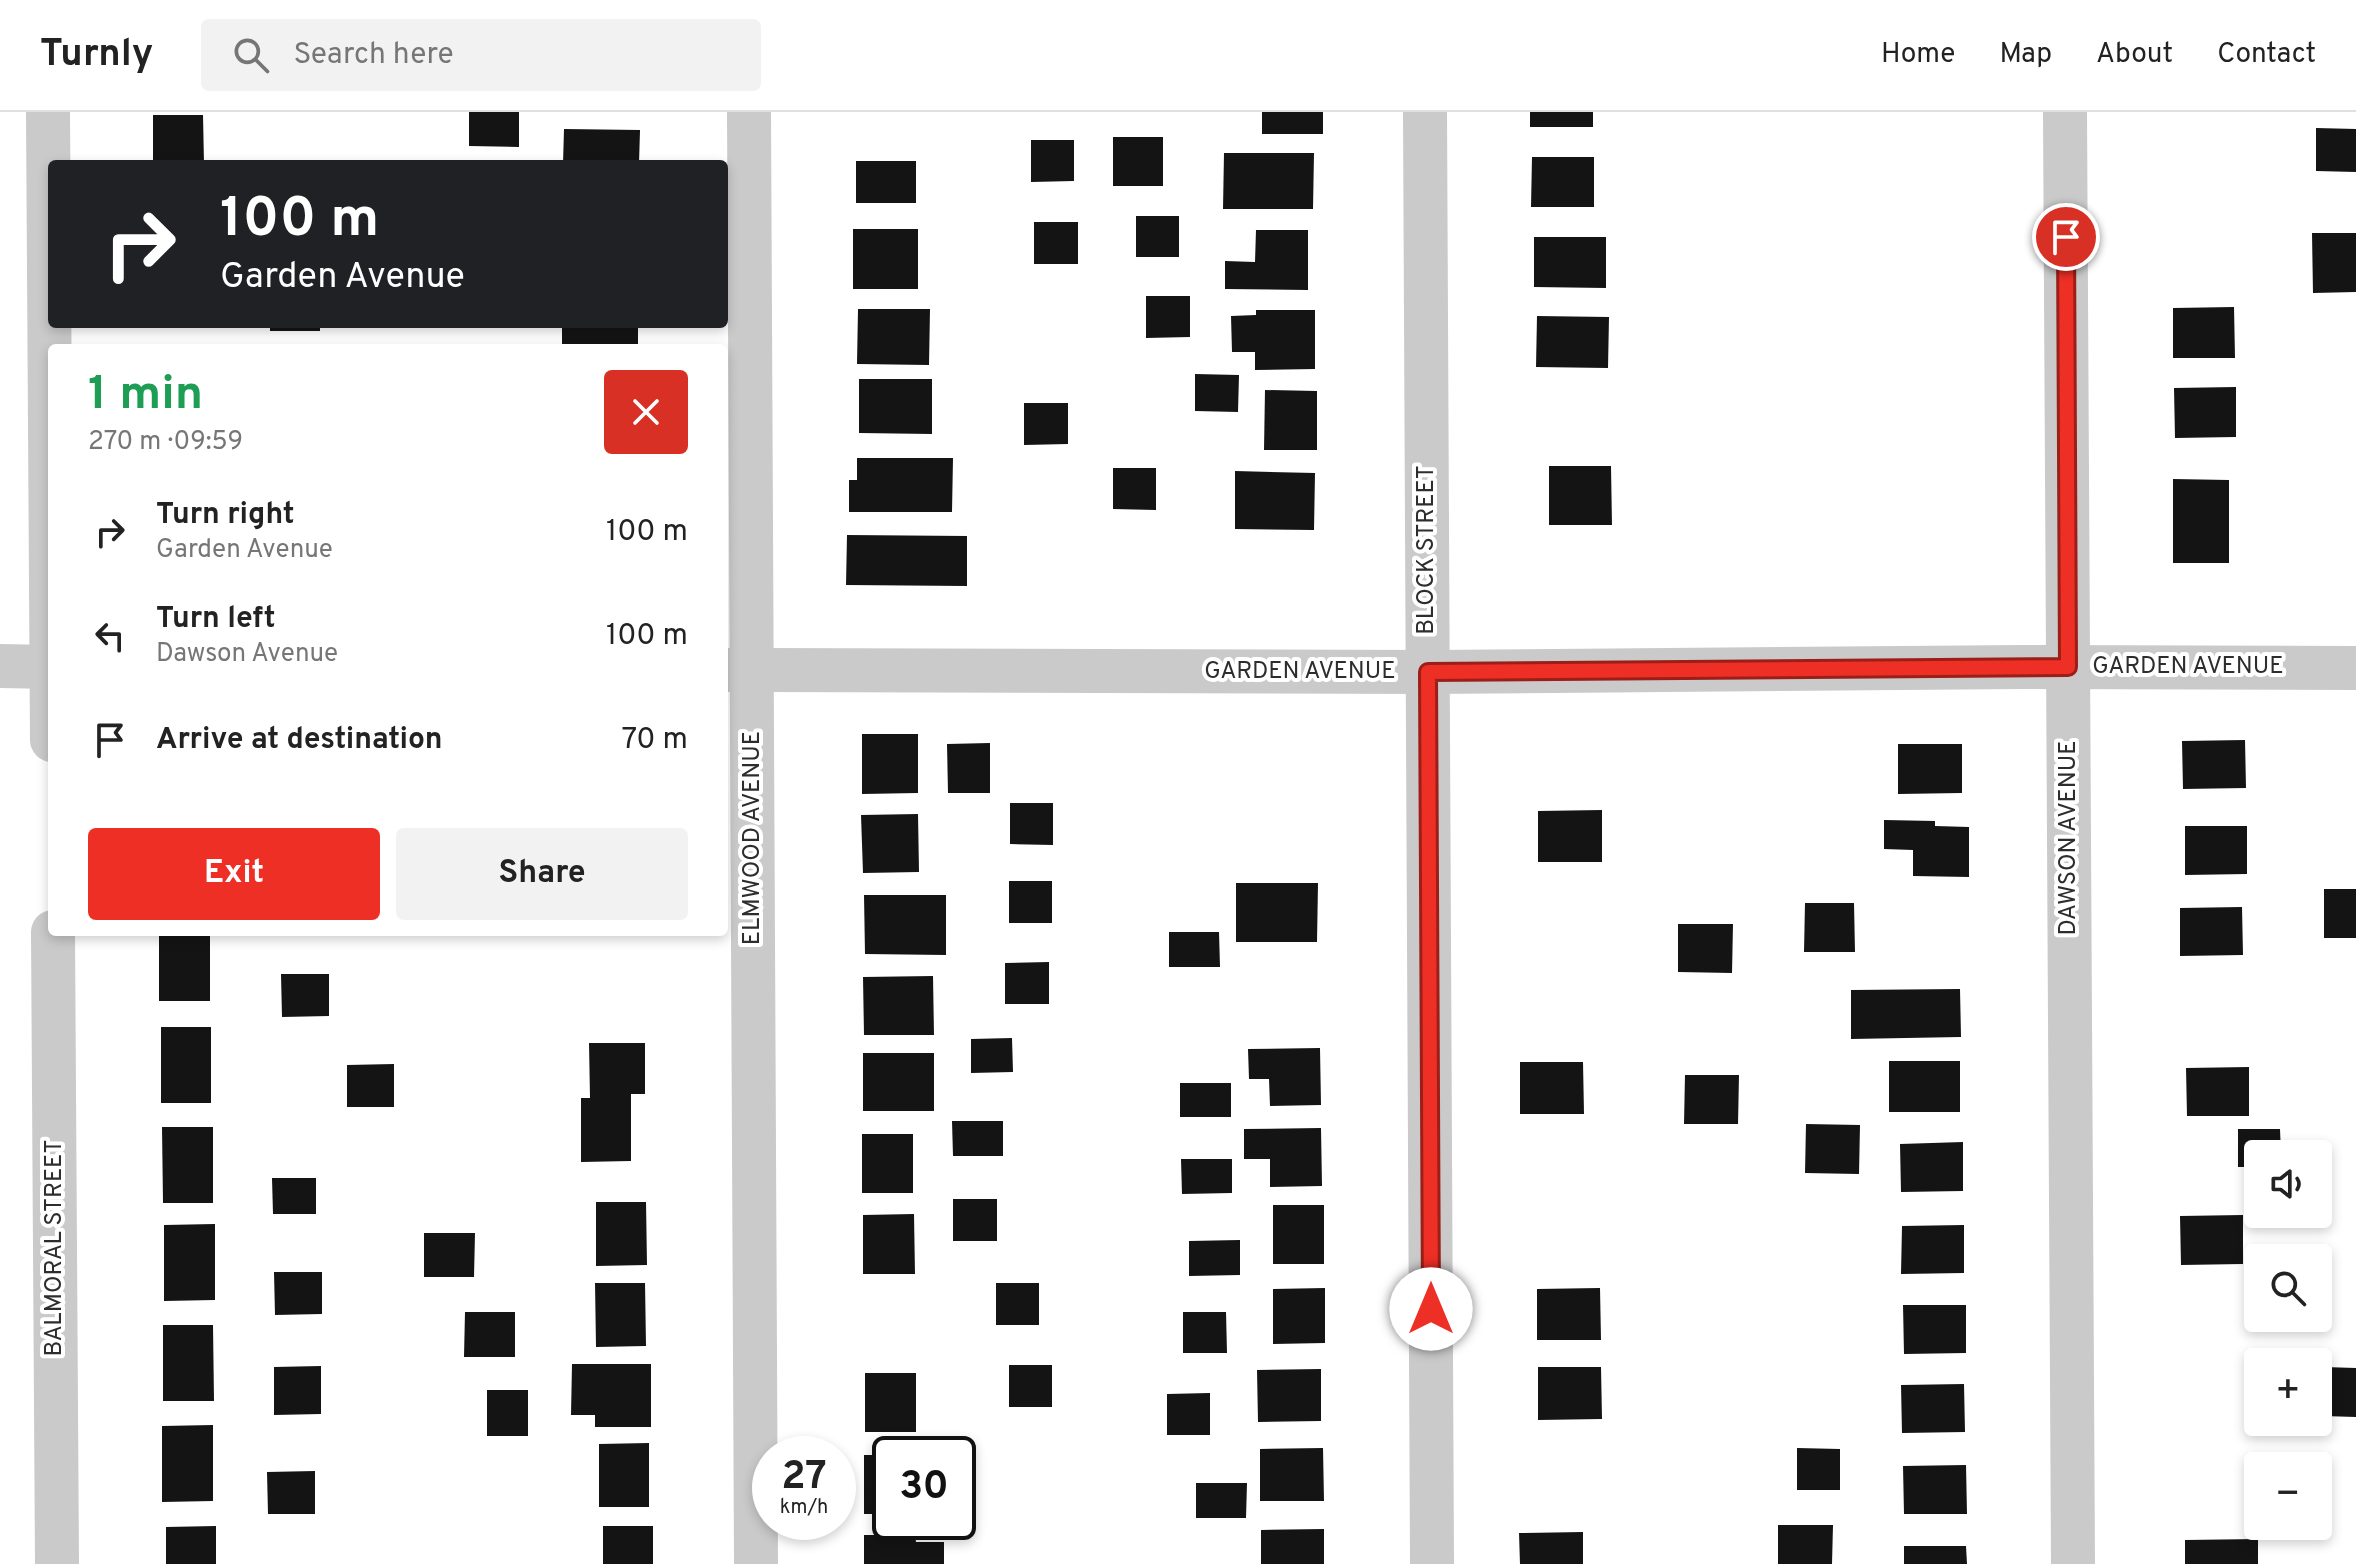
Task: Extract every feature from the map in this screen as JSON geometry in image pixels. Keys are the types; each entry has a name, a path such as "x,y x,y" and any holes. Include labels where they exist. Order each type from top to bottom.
{"street":[{"path":"48,112 48,160"},
{"name":"ELMWOOD AVENUE","path":"749,112 738,670 756,1564"},
{"name":"BLOCK STREET","path":"1425,112 1432,1564"},
{"name":"DAWSON AVENUE","path":"2065,112 2073,1564"},
{"path":"0,666 48,667"},
{"name":"GARDEN AVENUE","path":"738,670 1428,672 2356,668"},
{"name":"BALMORAL STREET","path":"53,936 57,1564"}],"building":[{"path":"469,112 519,112 519,147 469,146"},
{"path":"1262,112 1323,112 1323,134 1262,134"},
{"path":"1530,112 1593,112 1593,127 1530,127"},
{"path":"153,115 203,115 204,160 153,160"},
{"path":"2316,128 2356,129 2356,172 2316,171"},
{"path":"564,129 640,130 639,160 563,160"},
{"path":"1113,137 1163,137 1163,186 1113,186"},
{"path":"1031,140 1074,140 1074,181 1031,182"},
{"path":"1224,153 1314,153 1313,209 1223,209"},
{"path":"1532,157 1594,157 1594,207 1531,207"},
{"path":"856,161 916,161 916,203 856,203"},
{"path":"1136,216 1179,216 1179,257 1136,257"},
{"path":"1034,222 1078,222 1078,264 1034,264"},
{"path":"853,229 918,229 918,289 853,289"},
{"path":"1256,230 1308,230 1308,290 1225,289 1225,261 1255,262"},
{"path":"2312,233 2356,233 2356,292 2313,293"},
{"path":"1534,237 1606,237 1606,288 1534,287"},
{"path":"1146,296 1190,296 1190,337 1146,338"},
{"path":"2234,307 2235,358 2173,358 2173,308"},
{"path":"858,309 930,309 929,365 857,364"},
{"path":"1256,310 1315,310 1315,369 1255,370 1255,352 1232,352 1231,316 1256,315"},
{"path":"1537,316 1609,317 1608,368 1536,367"},
{"path":"270,328 320,328 320,331 270,331"},
{"path":"562,328 638,328 638,344 562,344"},
{"path":"1195,374 1239,375 1238,412 1195,411"},
{"path":"859,379 932,379 932,434 859,433"},
{"path":"2236,387 2236,437 2175,438 2174,388"},
{"path":"1265,390 1317,391 1317,450 1264,450"},
{"path":"1024,403 1068,403 1068,444 1024,445"},
{"path":"857,458 953,458 952,512 849,512 849,480 857,480"},
{"path":"1549,466 1611,466 1612,525 1549,525"},
{"path":"1113,468 1156,468 1156,510 1113,509"},
{"path":"1235,471 1315,473 1314,530 1235,529"},
{"path":"2173,479 2229,480 2229,563 2173,563"},
{"path":"847,535 967,536 967,586 846,585"},
{"path":"862,734 918,734 918,793 862,794"},
{"path":"2245,740 2246,788 2183,789 2182,741"},
{"path":"990,743 990,793 948,793 947,744"},
{"path":"1898,744 1962,744 1962,793 1898,794"},
{"path":"1010,803 1053,803 1053,845 1010,844"},
{"path":"1602,810 1602,862 1538,862 1538,811"},
{"path":"918,814 919,872 863,873 861,815"},
{"path":"1884,820 1935,821 1935,826 1969,827 1969,877 1913,876 1913,850 1884,849"},
{"path":"2185,826 2247,826 2247,874 2185,875"},
{"path":"1009,881 1052,881 1052,923 1009,923"},
{"path":"1236,883 1318,883 1317,942 1236,942"},
{"path":"2324,889 2356,889 2356,938 2324,938"},
{"path":"864,895 946,895 946,955 865,954"},
{"path":"1805,903 1854,903 1855,952 1804,952"},
{"path":"2242,907 2243,955 2180,956 2180,908"},
{"path":"1678,924 1733,924 1732,973 1678,972"},
{"path":"1169,932 1219,932 1220,967 1169,967"},
{"path":"159,936 210,936 210,1001 159,1001"},
{"path":"1049,962 1049,1004 1005,1004 1005,963"},
{"path":"281,974 329,974 329,1016 282,1017"},
{"path":"933,976 934,1035 864,1035 863,977"},
{"path":"1960,989 1961,1037 1851,1039 1851,990"},
{"path":"161,1027 211,1027 211,1103 161,1103"},
{"path":"1012,1038 1013,1072 971,1073 971,1039"},
{"path":"589,1043 645,1043 645,1094 631,1094 631,1161 581,1162 581,1098 590,1098"},
{"path":"1320,1048 1321,1105 1270,1106 1269,1079 1249,1079 1248,1049"},
{"path":"863,1053 934,1053 934,1111 863,1111"},
{"path":"1889,1061 1960,1061 1960,1112 1889,1112"},
{"path":"1520,1062 1583,1062 1584,1114 1520,1114"},
{"path":"394,1064 394,1107 347,1107 347,1065"},
{"path":"2249,1067 2249,1116 2187,1116 2186,1068"},
{"path":"1685,1075 1739,1075 1738,1124 1684,1124"},
{"path":"1180,1083 1231,1083 1231,1117 1180,1117"},
{"path":"952,1121 1003,1121 1003,1156 953,1156"},
{"path":"1806,1124 1860,1125 1859,1174 1805,1173"},
{"path":"162,1127 213,1127 213,1203 163,1203"},
{"path":"1321,1128 1322,1186 1270,1187 1270,1159 1244,1159 1244,1129"},
{"path":"2238,1129 2280,1129 2280,1140 2244,1140 2244,1167 2238,1167"},
{"path":"862,1134 913,1134 913,1193 862,1193"},
{"path":"1963,1142 1963,1191 1901,1192 1900,1144"},
{"path":"1181,1159 1232,1159 1232,1193 1182,1194"},
{"path":"272,1178 316,1178 316,1214 273,1214"},
{"path":"953,1199 997,1199 997,1241 953,1241"},
{"path":"596,1202 646,1202 647,1265 596,1266"},
{"path":"1273,1205 1324,1205 1324,1264 1273,1264"},
{"path":"914,1214 915,1274 863,1274 863,1215"},
{"path":"2243,1215 2243,1264 2181,1265 2180,1216"},
{"path":"215,1224 215,1300 164,1301 164,1225"},
{"path":"1964,1225 1964,1273 1901,1274 1902,1226"},
{"path":"424,1233 475,1233 474,1277 424,1277"},
{"path":"1240,1240 1240,1275 1189,1276 1189,1241"},
{"path":"274,1272 322,1272 322,1314 275,1315"},
{"path":"595,1283 645,1283 646,1346 596,1347"},
{"path":"996,1283 1039,1283 1039,1325 996,1325"},
{"path":"1325,1288 1325,1343 1273,1344 1273,1289"},
{"path":"1600,1288 1601,1340 1537,1340 1537,1289"},
{"path":"1903,1305 1966,1305 1966,1353 1904,1354"},
{"path":"465,1312 515,1312 515,1357 464,1357"},
{"path":"1183,1312 1226,1312 1227,1353 1183,1353"},
{"path":"163,1325 213,1325 214,1401 163,1401"},
{"path":"572,1364 651,1364 651,1427 595,1427 595,1415 571,1415"},
{"path":"1009,1365 1052,1365 1052,1407 1009,1407"},
{"path":"321,1366 321,1414 274,1415 274,1367"},
{"path":"1538,1367 1601,1367 1602,1419 1538,1420"},
{"path":"2332,1367 2356,1368 2356,1417 2332,1416"},
{"path":"1321,1369 1321,1421 1258,1422 1257,1370"},
{"path":"865,1373 916,1373 916,1432 865,1432"},
{"path":"1964,1384 1965,1432 1902,1433 1901,1385"},
{"path":"487,1390 528,1390 528,1436 487,1436"},
{"path":"1210,1393 1210,1435 1167,1435 1167,1394"},
{"path":"213,1425 213,1501 162,1502 162,1426"},
{"path":"649,1443 649,1507 599,1507 599,1444"},
{"path":"1323,1448 1324,1501 1260,1501 1260,1449"},
{"path":"1797,1448 1840,1449 1840,1490 1797,1490"},
{"path":"864,1455 872,1455 872,1514 864,1514"},
{"path":"1966,1465 1967,1514 1904,1514 1903,1466"},
{"path":"315,1471 315,1514 268,1514 267,1472"},
{"path":"1196,1483 1247,1483 1246,1518 1196,1518"},
{"path":"1778,1525 1833,1525 1832,1564 1778,1564"},
{"path":"216,1526 216,1564 166,1564 166,1527"},
{"path":"603,1526 653,1526 653,1564 603,1564"},
{"path":"1324,1529 1324,1564 1261,1564 1261,1530"},
{"path":"1583,1532 1583,1564 1520,1564 1519,1533"},
{"path":"864,1535 872,1535 872,1540 944,1542 944,1564 864,1564"},
{"path":"2185,1540 2258,1540 2258,1564 2185,1564"},
{"path":"1904,1546 1966,1546 1967,1564 1904,1564"}],"route":[{"path":"1431,1309 1428,672 2068,667 2066,237"}]}
